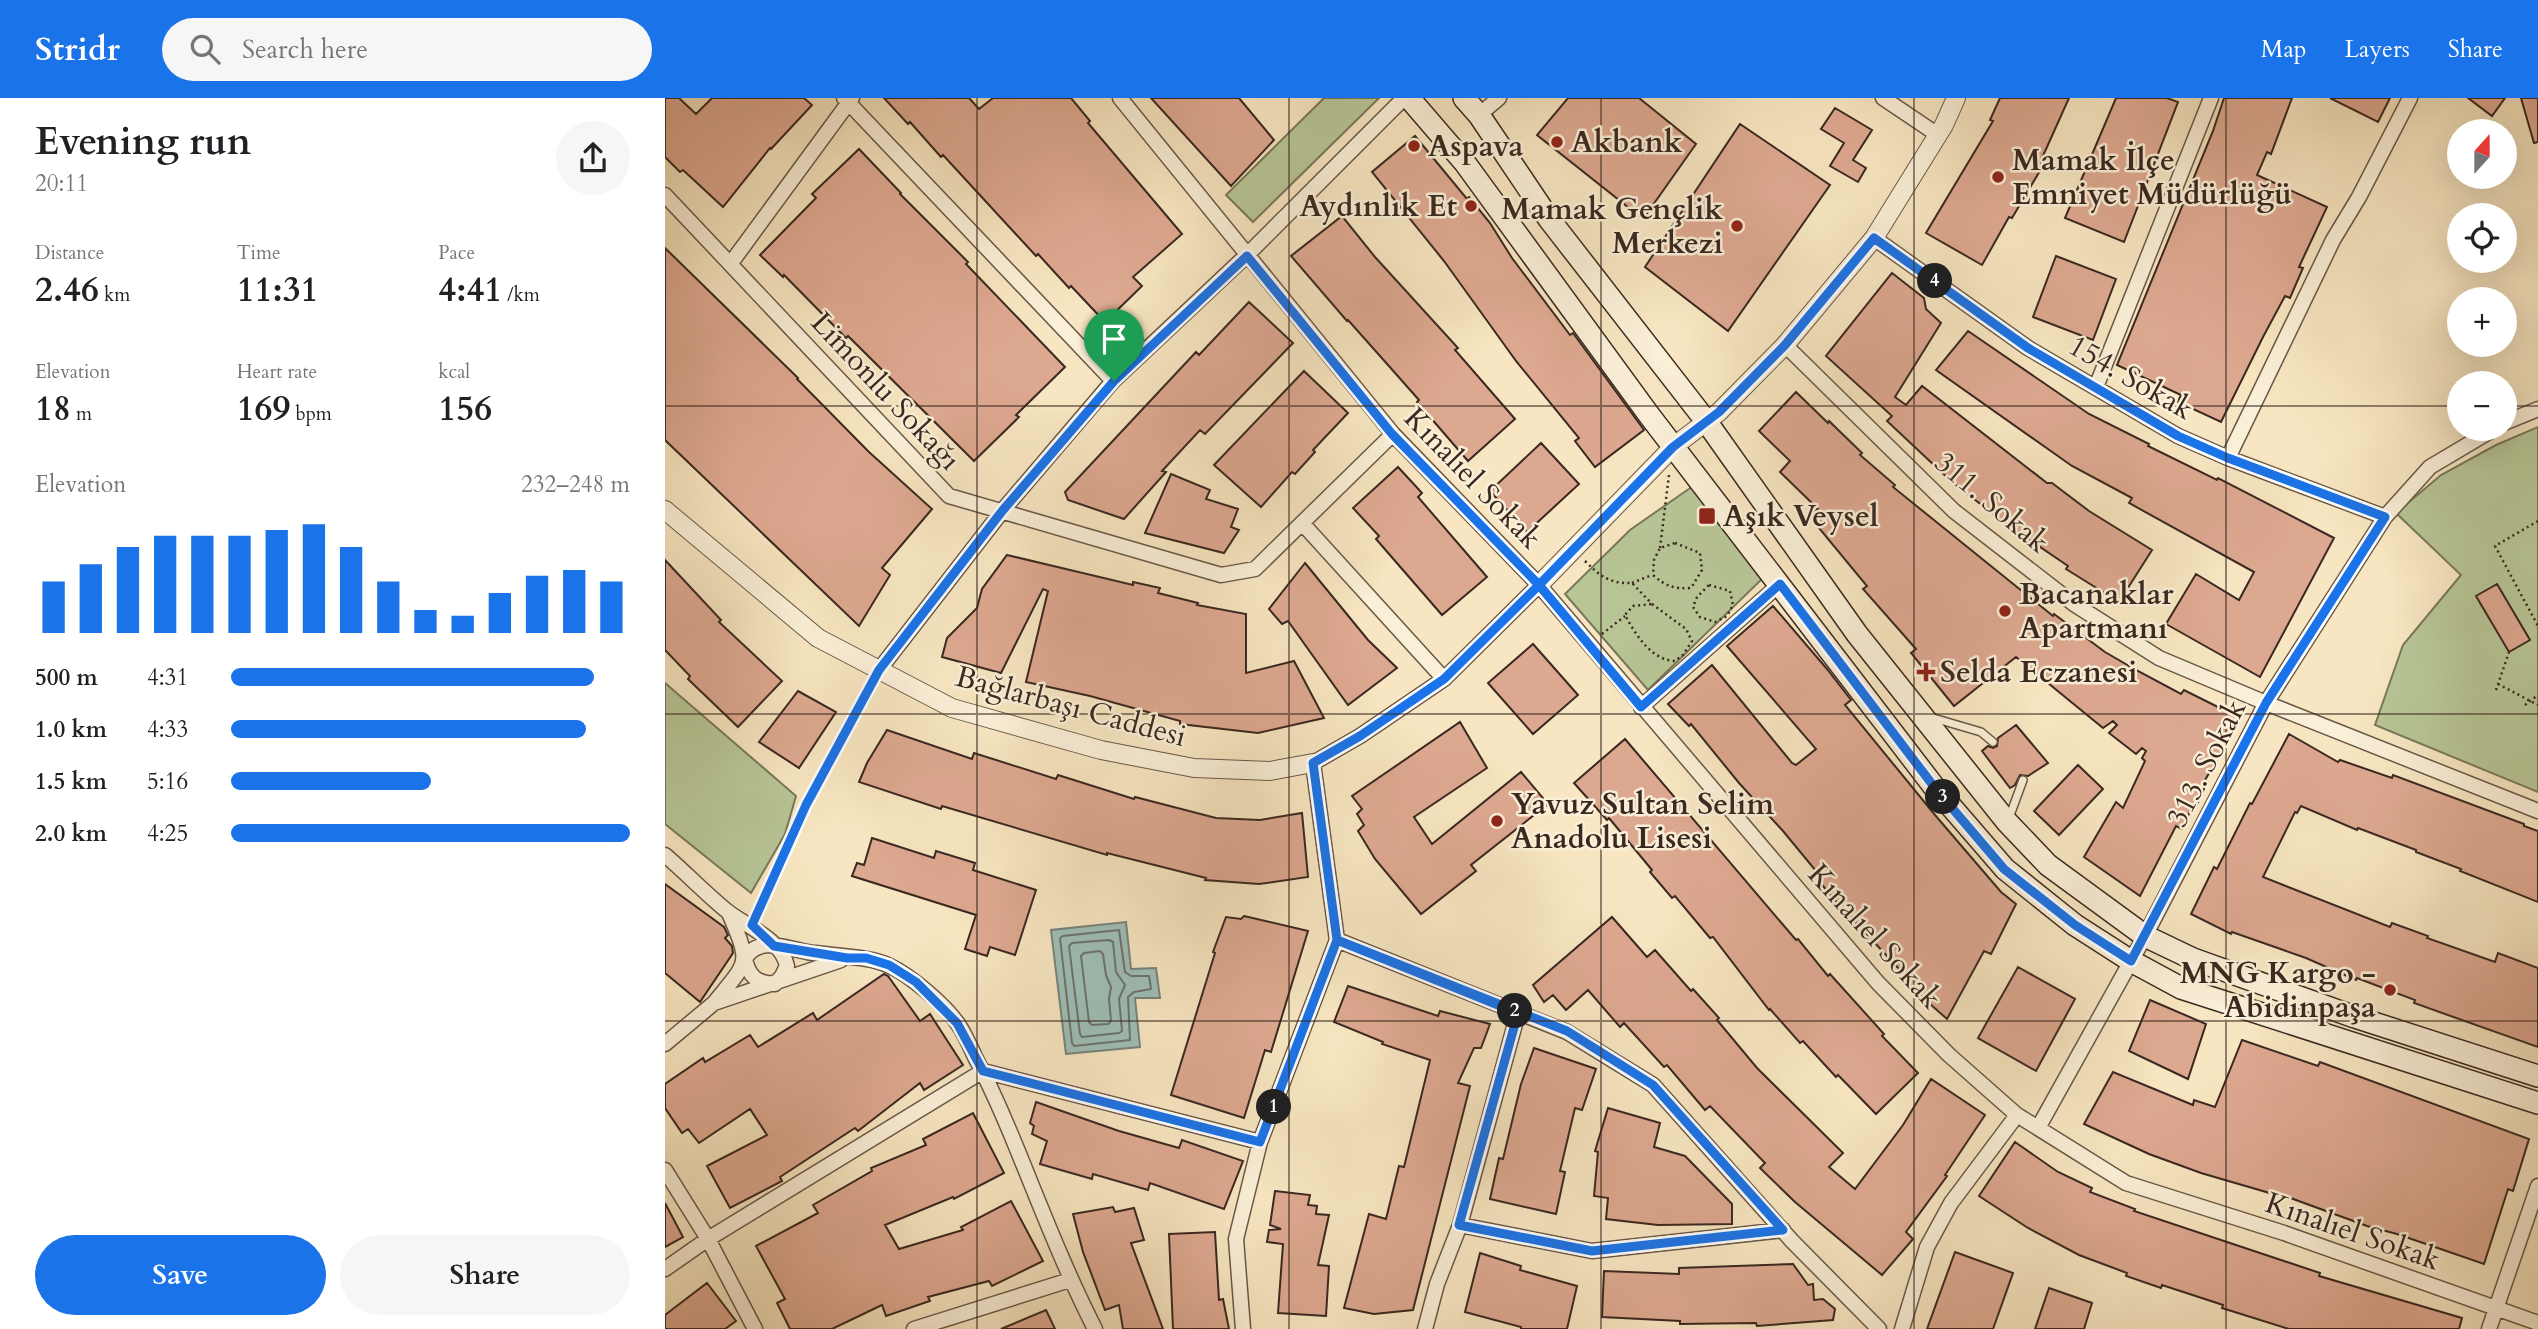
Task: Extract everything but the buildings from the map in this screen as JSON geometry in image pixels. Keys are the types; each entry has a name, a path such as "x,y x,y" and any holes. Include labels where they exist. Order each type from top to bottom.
{"main road":[{"path":"1409,98 1465,163 1673,447 1935,788 2004,869 2075,925 2131,961 2181,988 2538,1103"},
{"path":"1464,98 1479,115 1549,219 1706,421 1857,634 2007,822 2048,865 2145,936 2193,958 2352,1016 2538,1076"}],"street":[{"name":"Kınalıel Sokak","path":"1120,98 1392,434 1539,585 1878,983 1949,1055 2017,1115 2126,1183 2284,1233 2538,1323"},
{"path":"879,670 1003,510 1114,381 1247,256 1404,98"},
{"path":"1479,115 1499,98"},
{"path":"1883,98 1938,135"},
{"path":"1243,1329 1236,1239 1260,1142 1337,940 1313,763 1360,736 1444,679 1673,447 1719,412 1785,345 1874,238 1938,135 1956,98"},
{"path":"2096,387 2211,98"},
{"path":"2228,458 2333,240 2359,197 2410,98"},
{"path":"730,263 848,99 1114,381"},
{"name":"Limonlu Sokağı","path":"665,195 949,496 1221,575 1255,569 1392,434"},
{"name":"154. Sokak","path":"1874,238 2028,348 2178,436 2228,458 2385,517"},
{"name":"311. Sokak","path":"1785,345 1954,511 2074,604 2159,657 2266,703 2538,811"},
{"path":"2517,418 2538,409"},
{"name":"313. Sokak","path":"2038,1128 2145,936 2266,703 2385,517 2430,467 2474,441"},
{"name":"Bağlarbaşı Caddesi","path":"665,510 818,638 952,708 1101,750 1194,768 1270,771 1313,763"},
{"path":"1302,523 1444,679"},
{"path":"1641,707 1780,584"},
{"path":"665,855 729,913 752,925 782,951 787,966 775,984"},
{"path":"729,913 744,947 751,976 757,981 775,984"},
{"path":"1337,940 1567,1031 1653,1085 1783,1230 1879,1329"},
{"path":"665,1044 714,1003 755,947 763,944 847,958 866,958 889,965 916,982 957,1023 983,1071 1070,1280 1095,1329"},
{"path":"714,1003 847,958"},
{"path":"1425,1329 1437,1284 1459,1225 1518,1013"},
{"path":"665,1269 708,1239 983,1071 1260,1142"},
{"path":"1902,1329 1927,1247 1951,1203 2017,1115"},
{"path":"665,1170 708,1239 755,1329"},
{"path":"2489,1329 2538,1186"},
{"path":"1459,1225 1592,1251 1783,1230"},
{"path":"914,1329 1070,1280"}],"lane":[{"path":"1919,714 1981,732 1993,742"},
{"path":"2007,822 2023,780"}],"path":[{"path":"1653,575 1654,560 1660,548 1673,447"},
{"path":"2538,522 2495,546 2538,626"},
{"path":"1653,575 1664,585 1677,589 1691,588 1702,570 1700,553 1675,543 1660,548"},
{"path":"1573,548 1605,579 1618,584 1632,583 1653,575"},
{"path":"1625,615 1635,633 1664,661 1675,662 1692,640 1686,629 1652,604 1632,583"},
{"path":"1709,585 1730,591 1733,605 1727,617 1715,622 1700,617 1693,607 1697,597 1709,585"},
{"path":"1589,645 1633,606 1652,604"},
{"path":"2496,690 2509,652"},
{"path":"752,925 806,805 879,670"},
{"path":"2498,684 2538,705"},
{"path":"2525,705 2538,695"}],"green space":[{"path":"1324,98 1379,98 1253,222 1226,195"},
{"path":"2538,427 2538,792 2375,725 2403,645 2461,575 2396,513 2441,475 2496,445 2505,441 2517,441 2517,436"},
{"path":"1693,486 1763,578 1648,690 1565,594 1630,530"},
{"path":"665,683 796,796 785,834 751,893 665,824"}],"water":[{"path":"1126,922 1131,969 1156,968 1160,998 1135,998 1140,1047 1066,1054 1051,930"}],"place":[{"name":"Akbank","path":"1557,142"},
{"name":"Aspava","path":"1414,146"},
{"name":"Mamak İlçe Emniyet Müdürlüğü","path":"1998,177"},
{"name":"Aydınlık Et","path":"1471,206"},
{"name":"Mamak Gençlik Merkezi","path":"1737,226"},
{"name":"Aşık Veysel","path":"1707,516"},
{"name":"Bacanaklar Apartmanı","path":"2005,611"},
{"name":"Selda Eczanesi","path":"1926,672"},
{"name":"Yavuz Sultan Selim Anadolu Lisesi","path":"1497,821"},
{"name":"MNG Kargo - Abidinpaşa","path":"2390,990"}],"route":[{"path":"1114,381 1003,510 879,670 806,805 752,925 774,946 847,958 866,958 889,965 916,982 957,1023 983,1071 1260,1142 1337,940 1518,1013 1567,1031 1653,1085 1783,1230 1592,1251 1459,1225 1518,1013 1413,970 1337,940 1313,763 1360,736 1444,679 1539,585 1641,707 1780,584 1935,788 2004,869 2075,925 2131,961 2266,703 2385,517 2228,458 2178,436 2028,348 1874,238 1785,345 1719,412 1673,447 1539,585 1392,434 1247,256 1114,381"}]}
